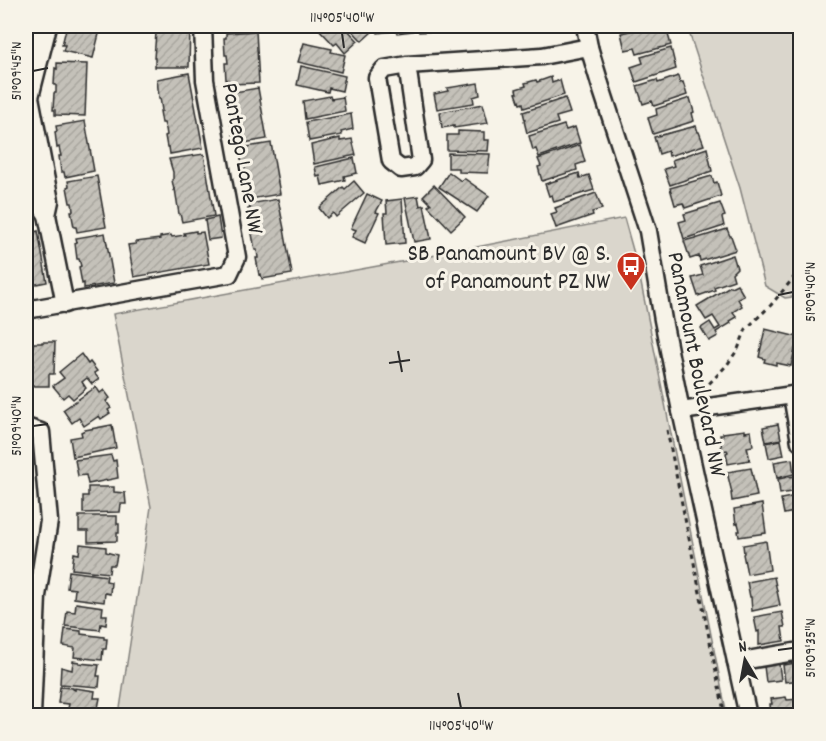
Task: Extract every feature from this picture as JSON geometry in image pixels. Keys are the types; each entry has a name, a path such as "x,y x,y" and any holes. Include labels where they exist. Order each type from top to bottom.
{"street":[{"path":"26,63 35,26"},
{"path":"47,215 50,201 30,97 48,26"},
{"name":"Pantego Lane NW","path":"26,310 229,274 237,257 205,80 203,26"},
{"name":"Panamount Boulevard NW","path":"585,26 603,95 648,231 681,411 748,716"},
{"path":"407,65 421,160 415,167 401,169 391,161 377,78 384,69 407,65 542,56 589,47"},
{"path":"26,138 38,202 47,215 65,303"},
{"path":"681,411 796,394 801,442"},
{"path":"26,427 41,432 49,521 31,595 32,716"},
{"path":"736,662 801,651"}],"path":[{"path":"703,390 738,349 746,329 771,305 801,270"},
{"path":"666,422 725,716"}],"shaded area":[{"path":"687,26 800,26 800,296 785,298 765,286 740,188"},
{"path":"624,218 638,268 727,715 119,715 151,507 113,314 411,260"}],"building":[{"path":"69,26 101,26 93,58 63,51 65,45 62,45"},
{"path":"154,26 190,26 189,67 155,67 156,33 154,33"},
{"path":"316,26 341,26 346,28 358,41 345,53 337,43 334,45"},
{"path":"348,26 368,26 373,31 362,41"},
{"path":"377,26 393,26 393,31 378,33"},
{"path":"396,26 411,26 412,31 397,33"},
{"path":"419,26 436,26 437,31 419,32"},
{"path":"501,26 535,26 535,29 501,31"},
{"path":"652,26 663,26 671,45 637,54 635,48 625,50 621,33"},
{"path":"256,31 259,83 229,84 229,80 226,80 225,63 228,63 227,55 225,55 226,33"},
{"path":"304,43 332,49 331,52 345,55 341,72 298,62"},
{"path":"671,48 676,69 636,82 631,67 643,63 641,57"},
{"path":"57,63 87,64 85,116 55,115 55,110 53,110"},
{"path":"301,66 345,76 342,91 329,88 328,92 297,85"},
{"path":"189,73 203,148 170,154 165,136 167,135 166,129 162,123 157,79"},
{"path":"678,76 680,83 683,82 687,95 654,106 652,101 643,104 637,86 657,80 658,83"},
{"path":"551,77 552,83 560,80 564,95 524,108 523,103 520,104 516,89 526,86 525,83"},
{"path":"478,83 480,95 473,97 474,103 437,109 434,94 448,91 447,88"},
{"path":"258,88 267,139 237,144 231,123 234,123 230,115 228,93"},
{"path":"330,96 331,99 343,97 345,111 305,119 303,101"},
{"path":"565,98 570,113 556,117 558,123 527,133 523,112"},
{"path":"690,98 694,121 653,134 648,118 657,115 656,109"},
{"path":"483,104 488,123 442,128 440,112"},
{"path":"351,114 353,129 341,132 342,135 309,141 306,122"},
{"path":"85,121 94,171 65,177 64,172 61,172 56,126"},
{"path":"564,125 566,130 575,127 580,143 539,157 536,149 533,150 529,136"},
{"path":"696,126 704,145 669,156 668,151 659,154 654,137"},
{"path":"458,131 484,132 484,140 489,140 488,151 447,150 447,135 458,135"},
{"path":"340,138 340,141 352,139 356,155 314,164 311,145"},
{"path":"271,143 280,194 250,199 244,178 246,178 240,153 242,153 241,148"},
{"path":"580,145 585,162 576,165 577,170 542,181 538,159"},
{"path":"707,148 712,171 670,185 664,169 674,166 672,160"},
{"path":"448,153 490,154 488,173 459,172 459,168 448,168"},
{"path":"204,154 214,216 182,222 169,159"},
{"path":"354,158 357,173 344,176 345,180 322,185 315,167"},
{"path":"449,172 461,181 465,179 489,196 477,212 439,187"},
{"path":"579,173 580,178 589,175 594,190 554,202 545,184"},
{"path":"97,176 106,227 77,232 71,211 73,211 67,187 69,186 68,181"},
{"path":"712,176 714,183 717,182 721,196 685,208 683,203 675,205 670,188"},
{"path":"354,181 364,193 336,217 333,213 327,218 319,208 343,187 345,189"},
{"path":"434,185 465,217 451,230 428,206 431,204 423,196"},
{"path":"596,193 602,209 592,212 593,215 556,228 551,214 557,212 555,208"},
{"path":"367,194 382,201 365,243 352,237 356,230 351,228"},
{"path":"418,196 420,206 424,205 431,239 414,242 405,198"},
{"path":"26,199 31,227 26,228"},
{"path":"278,199 292,274 262,279 256,258 258,258 257,250 255,250 252,234 254,233 248,209 250,209 249,204"},
{"path":"402,199 405,243 386,245 384,213 387,213 386,201"},
{"path":"720,203 725,216 722,217 724,226 684,239 679,222 686,220 684,214"},
{"path":"218,217 221,238 208,240 205,220"},
{"path":"727,229 736,250 700,261 699,256 690,259 684,241"},
{"path":"38,231 47,282 26,286 26,234"},
{"path":"196,231 196,233 203,232 209,264 134,277 128,245"},
{"path":"105,233 114,283 84,288 79,267 81,266 77,259 76,238"},
{"path":"733,255 737,268 732,273 734,280 698,296 692,278 703,275 700,266"},
{"path":"737,284 744,296 738,299 742,306 733,312 737,317 716,332 718,336 709,341 701,328 710,322 715,330 720,327 713,316 706,320 697,306"},
{"path":"765,329 798,337 791,366 764,362 765,359 759,357"},
{"path":"55,342 54,374 49,374 49,386 26,385 26,366 33,366 33,343"},
{"path":"81,354 97,371 94,373 99,379 92,384 87,378 82,382 86,388 73,399 68,394 63,398 53,386 64,378 59,372"},
{"path":"96,387 100,393 104,390 110,398 106,401 111,408 108,410 110,413 101,419 99,416 84,426 79,418 72,423 63,410"},
{"path":"778,424 781,439 766,442 763,427"},
{"path":"112,425 116,448 73,457 70,438 82,436 81,432 85,430"},
{"path":"745,430 745,432 751,431 753,446 747,447 750,460 728,464 726,453 728,452 727,450 722,451 720,435"},
{"path":"781,440 784,455 769,458 766,443"},
{"path":"111,455 113,461 116,460 118,478 88,484 86,475 78,476 75,460"},
{"path":"792,459 794,474 777,478 774,462"},
{"path":"751,468 757,496 732,501 727,472"},
{"path":"794,476 797,491 780,494 778,479"},
{"path":"88,487 114,487 114,492 125,493 126,504 121,504 120,512 83,513 83,496 88,496"},
{"path":"796,496 799,511 784,514 781,499"},
{"path":"762,504 766,533 739,537 738,531 740,531 738,523 736,524 734,509"},
{"path":"79,516 117,516 119,533 117,533 117,541 88,542 88,531 79,531"},
{"path":"766,541 770,570 747,574 743,545"},
{"path":"80,544 106,547 106,552 117,555 115,565 110,565 109,573 72,569 74,553 79,554"},
{"path":"69,571 107,576 106,581 111,582 110,594 105,593 104,602 74,598 75,589 67,588"},
{"path":"774,577 780,605 752,611 747,582"},
{"path":"76,603 103,607 102,615 107,615 106,625 101,624 100,630 65,626 67,611 75,612"},
{"path":"782,612 785,627 782,627 784,641 759,645 759,631 757,632 754,617"},
{"path":"65,629 107,639 102,660 74,657 75,648 63,646"},
{"path":"73,661 99,665 97,676 100,676 99,687 60,684 61,667 72,670"},
{"path":"797,663 799,680 785,682 783,665"},
{"path":"779,664 781,680 766,682 764,666"},
{"path":"60,687 95,691 94,698 100,698 98,708 93,707 92,714 67,713 69,704 58,703"},
{"path":"786,697 787,700 800,699 800,716 771,716 771,699"}],"place":[{"name":"SB Panamount BV @ S. of Panamount PZ NW","path":"631,292"}]}
